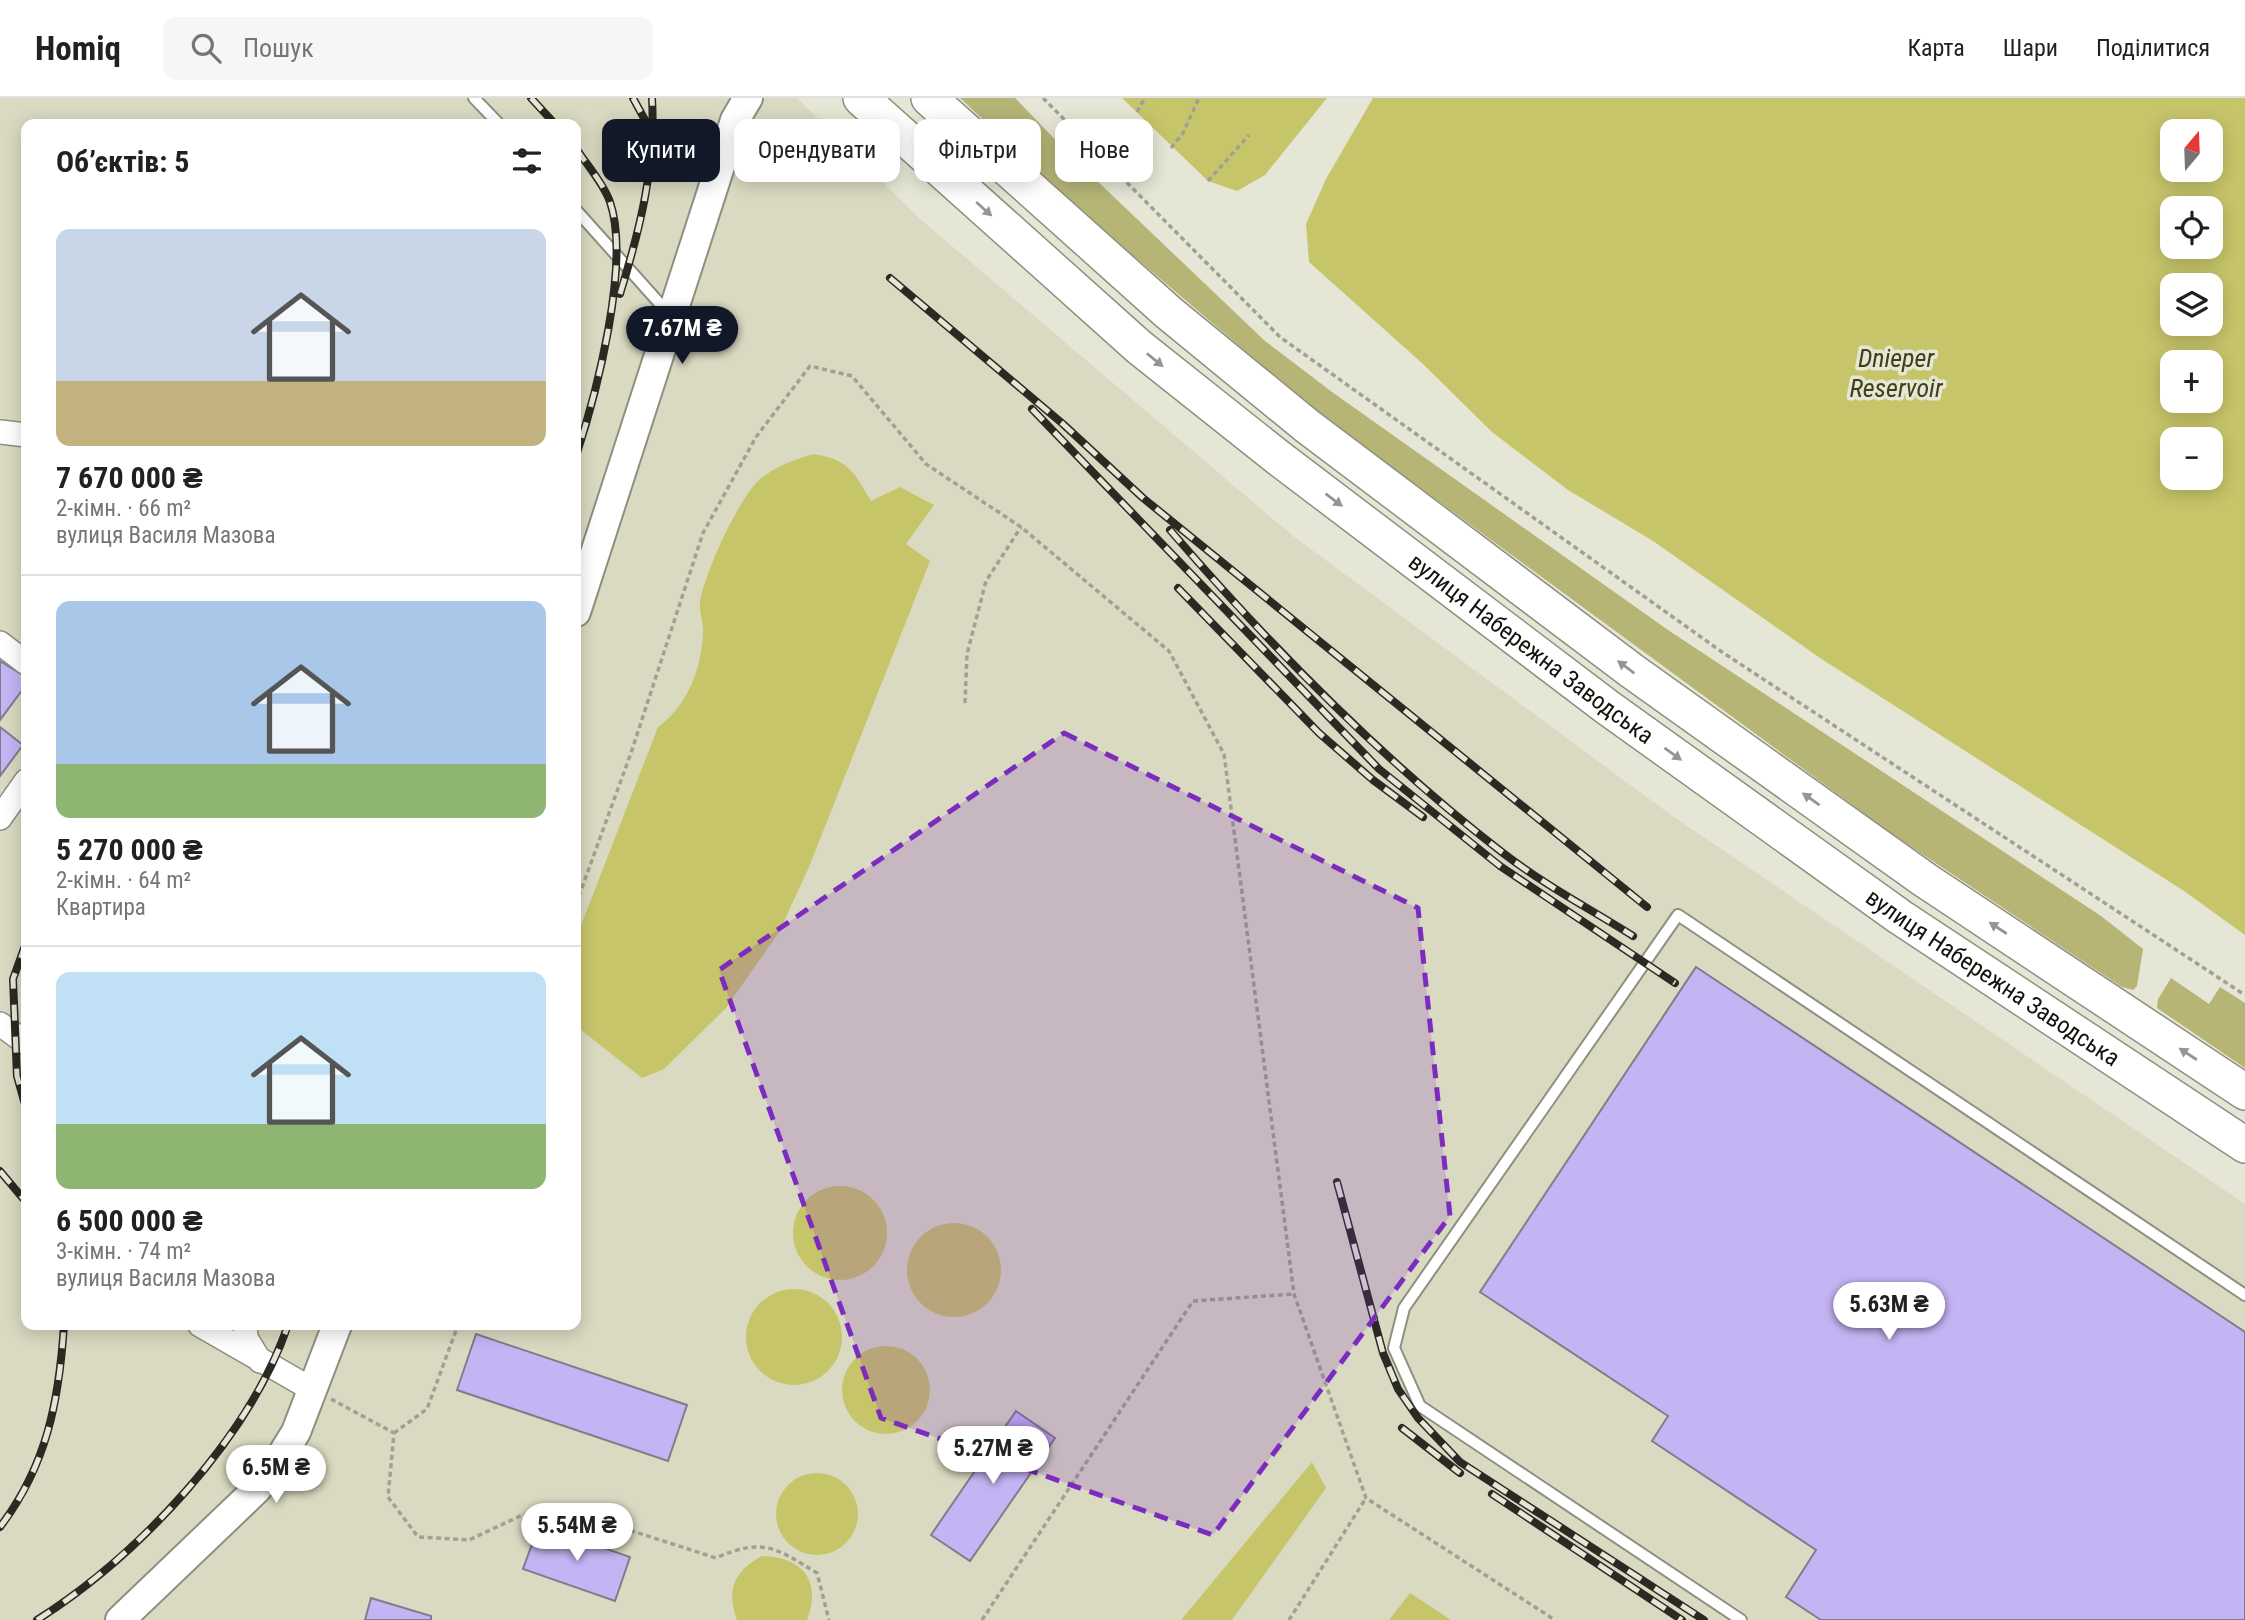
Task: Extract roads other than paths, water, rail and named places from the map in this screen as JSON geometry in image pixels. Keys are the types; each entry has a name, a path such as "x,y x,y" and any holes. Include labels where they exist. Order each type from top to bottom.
{"main road":[{"name":"вулиця Набережна Заводська","path":"861,98 1139,347 1280,459 1596,698 1900,917 2245,1145"},
{"name":"вулиця Набережна Заводська","path":"929,98 1169,313 1318,435 1632,671 1914,872 2245,1092"}],"street":[{"path":"581,597 735,120 748,98"},
{"path":"0,432 21,434"},
{"path":"0,643 21,659"},
{"path":"0,818 21,788"},
{"path":"0,1024 21,1039"},
{"path":"245,1330 246,1339 260,1360"},
{"path":"120,1620 256,1490 275,1466 296,1432 335,1330"},
{"path":"227,1334 260,1360 313,1390"}],"lane":[{"path":"474,98 494,119"},
{"path":"581,216 672,317"},
{"path":"1741,1620 1420,1406 1394,1348 1404,1308 1678,915 2245,1295"}],"water":[{"path":"1122,98 1327,98 1265,175 1237,191 1208,181 1153,128 1153,119 1144,119"},
{"name":"Dnieper Reservoir","path":"1373,98 2245,98 2245,935 2184,891 1820,658 1653,541 1568,490 1492,432 1423,364 1309,262 1306,224 1326,179"},
{"path":"814,454 843,464 860,482 871,501 900,487 934,505 906,544 930,561 809,867 779,932 726,1008 664,1069 642,1078 581,1030 581,925 658,727 677,709 696,674 703,634 700,602 722,539 757,482 770,472"},
{"path":"840,1186 858,1189 873,1200 884,1215 887,1233 884,1251 873,1266 858,1277 840,1280 822,1277 807,1266 796,1251 793,1233 796,1215 807,1200 822,1189"},
{"path":"954,1223 972,1226 987,1237 998,1252 1001,1270 998,1288 987,1303 972,1314 954,1317 936,1314 921,1303 910,1288 907,1270 910,1252 921,1237 936,1226"},
{"path":"794,1289 812,1293 828,1303 838,1319 842,1337 838,1355 828,1371 812,1381 794,1385 776,1381 760,1371 750,1355 746,1337 750,1319 760,1303 776,1293"},
{"path":"886,1346 903,1349 917,1359 927,1373 930,1390 927,1407 917,1421 903,1431 886,1434 869,1431 855,1421 845,1407 842,1390 845,1373 855,1359 869,1349"},
{"path":"1312,1462 1326,1488 1232,1620 1181,1620"},
{"path":"817,1473 833,1476 846,1485 855,1498 858,1514 855,1530 846,1543 833,1552 817,1555 801,1552 788,1543 779,1530 776,1514 779,1498 788,1485 801,1476"},
{"path":"762,1556 788,1561 806,1574 812,1594 807,1620 737,1620 732,1599 735,1582 745,1568"},
{"path":"1410,1593 1451,1620 1389,1620"}],"railway":[{"path":"531,98 550,119"},
{"path":"633,98 644,119"},
{"path":"620,294 634,246 649,173 652,98"},
{"path":"581,155 610,202 615,228 616,259 608,329 581,439"},
{"path":"890,278 1063,424 1143,498 1647,907"},
{"path":"1032,409 1379,769 1500,866 1675,983"},
{"path":"1170,530 1287,659 1413,779 1518,864 1633,936"},
{"path":"1178,588 1319,733 1373,780 1423,817"},
{"path":"21,957 13,979 17,1076 21,1090"},
{"path":"0,1171 21,1196"},
{"path":"1337,1182 1383,1353 1398,1389 1418,1418 1460,1462 1704,1620"},
{"path":"0,1527 16,1504 40,1456 54,1406 64,1330"},
{"path":"37,1620 113,1563 151,1529 186,1491 218,1452 247,1410 270,1368 286,1330"},
{"path":"1402,1428 1460,1473"},
{"path":"1492,1494 1682,1620"}]}
